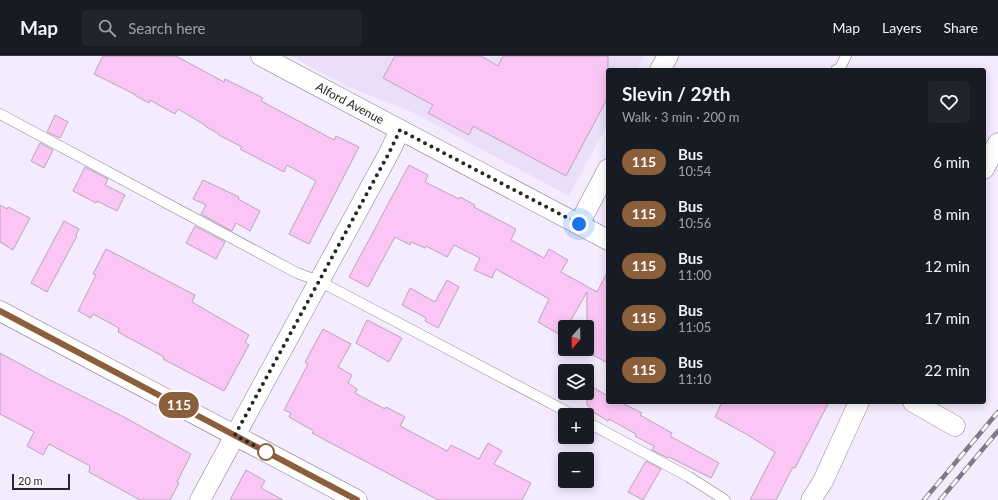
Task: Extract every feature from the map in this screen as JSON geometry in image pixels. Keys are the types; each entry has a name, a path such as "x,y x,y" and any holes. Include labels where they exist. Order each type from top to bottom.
{"street":[{"name":"Alford Avenue","path":"261,56 606,239"},
{"path":"661,68 668,56"},
{"path":"200,500 389,153 400,130"},
{"path":"986,165 998,143"},
{"path":"579,224 606,173"},
{"path":"0,311 357,500"},
{"path":"811,500 823,480 857,404"},
{"path":"916,404 955,426"}],"lane":[{"path":"840,68 846,56"},
{"path":"0,114 297,273 319,281 560,408"},
{"path":"594,426 689,477 725,500"}],"shaded area":[{"path":"291,56 644,56 638,68 606,68 606,127 569,196 412,112 346,86"}],"building":[{"path":"103,56 176,56 224,82 225,79 263,98 261,101 334,140 336,136 359,147 309,244 289,234 316,181 287,165 284,172 240,149 242,147 219,135 178,109 175,114 150,100 149,103 94,74"},
{"path":"395,56 481,56 498,66 503,56 608,56 608,68 606,68 606,101 566,176 473,126 469,135 428,113 433,105 383,78"},
{"path":"55,115 68,122 60,138 47,132"},
{"path":"40,143 53,150 44,168 31,161"},
{"path":"409,165 428,175 425,182 459,199 460,197 475,205 474,207 516,229 511,240 544,258 549,249 568,260 561,272 597,292 606,275 606,362 594,356 594,320 587,320 587,292 571,320 558,320 558,334 538,322 549,299 496,269 492,278 474,270 480,258 454,245 447,257 426,246 425,248 411,242 410,245 395,237 368,287 349,277"},
{"path":"85,167 108,179 105,185 125,195 117,211 97,201 96,203 73,191"},
{"path":"203,180 239,197 238,199 260,211 250,231 236,223 232,231 201,214 206,205 193,199"},
{"path":"0,205 7,209 8,207 30,218 13,250 0,242"},
{"path":"64,221 79,229 76,235 77,236 47,292 31,283"},
{"path":"195,226 225,242 216,259 186,243"},
{"path":"106,249 195,295 192,302 249,335 245,342 249,345 224,391 163,359 164,357 118,332 119,328 93,314 91,318 78,311 96,275 93,274"},
{"path":"447,280 459,287 438,328 425,321 426,318 402,305 410,288 435,302"},
{"path":"367,320 402,338 389,362 356,343"},
{"path":"323,329 351,344 338,367 352,375 348,383 357,389 355,393 385,409 386,407 405,417 400,426 447,451 451,445 479,459 488,443 502,451 494,464 531,483 522,500 438,500 312,433 314,431 289,417 291,413 284,410 308,364 305,362"},
{"path":"0,353 122,416 191,454 170,500 140,500 89,472 90,466 49,444 43,455 27,446 34,432 0,414"},
{"path":"594,388 606,395 606,404 624,404 642,413 640,415 672,433 670,436 719,463 711,478 652,450 654,446 635,436 636,434 594,413 594,408 589,408 590,407 587,405 587,400 594,400"},
{"path":"721,404 828,404 795,468 793,467 776,500 750,500 775,452 715,417"},
{"path":"646,461 661,469 643,500 628,492"},
{"path":"246,470 265,481 261,488 283,500 230,500"}],"railway":[{"path":"924,500 998,412"},
{"path":"940,500 998,431"}],"bus line":[{"name":"115","path":"0,311 357,500"}],"route":[{"path":"266,452 235,435 389,153 400,130 579,224"}]}
